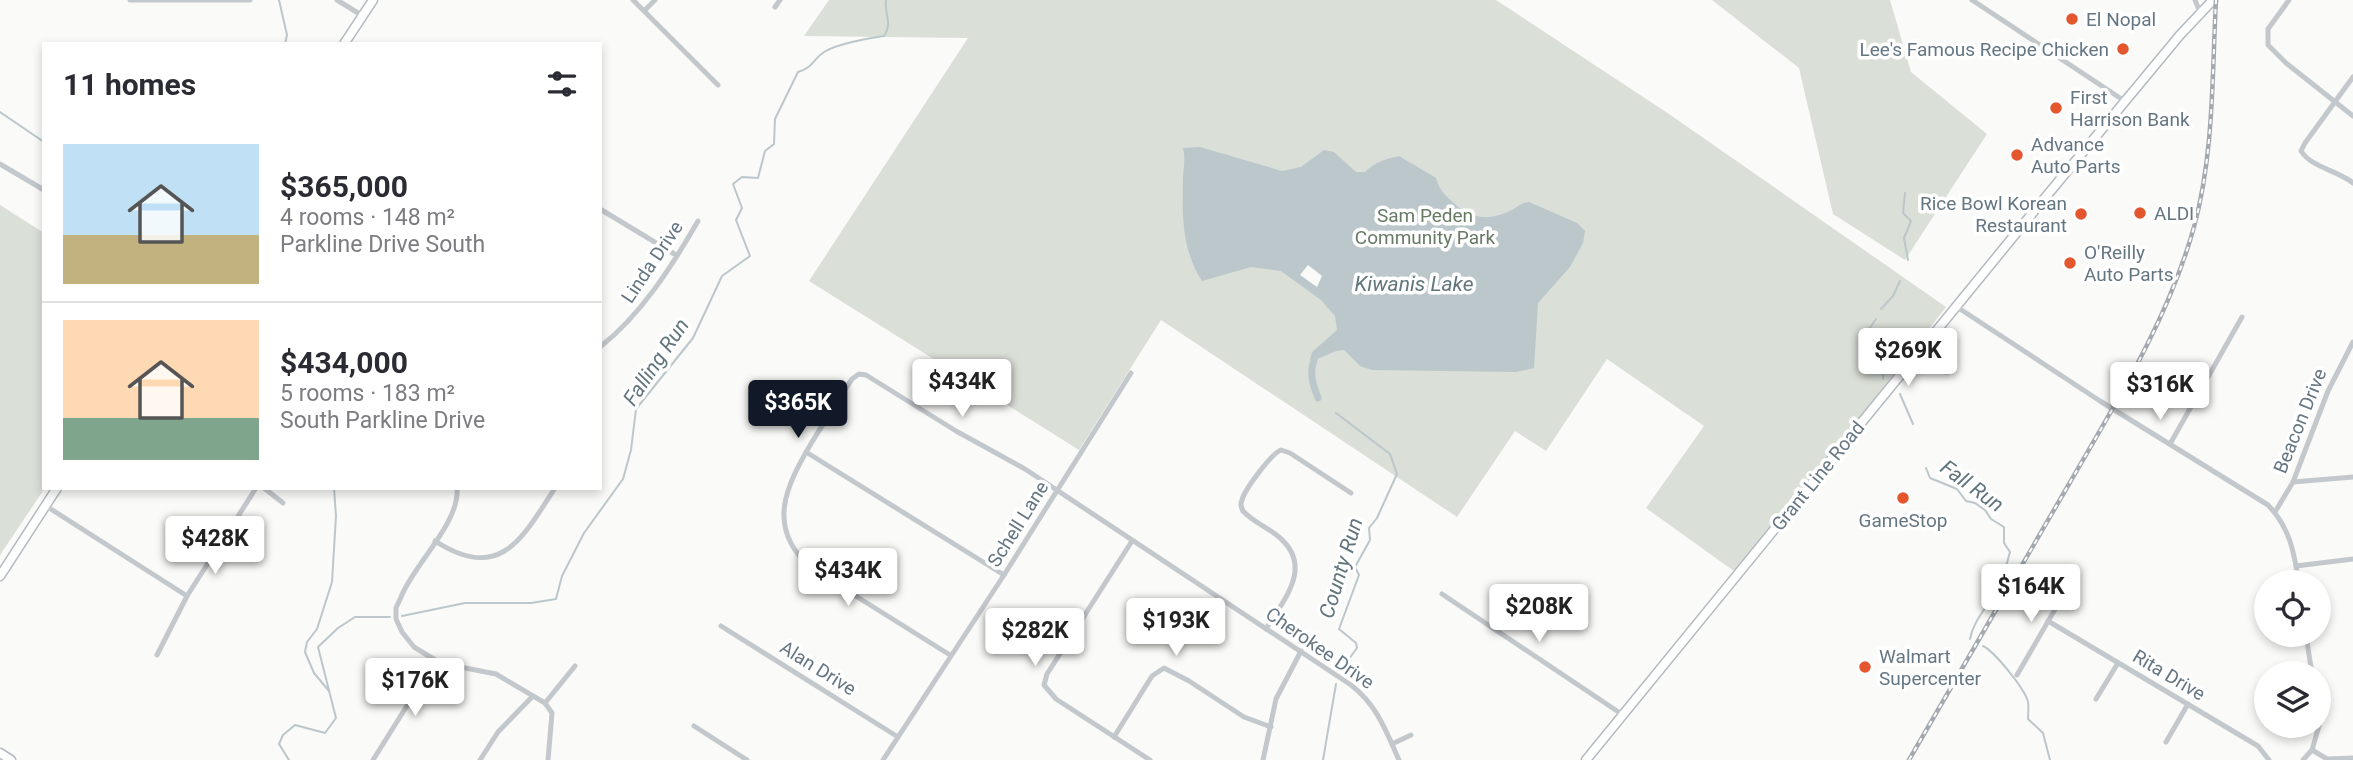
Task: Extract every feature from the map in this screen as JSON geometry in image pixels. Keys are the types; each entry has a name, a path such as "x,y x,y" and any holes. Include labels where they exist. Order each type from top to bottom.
{"main road":[{"path":"345,42 373,0"},
{"name":"Grant Line Road","path":"1586,760 2044,199 2200,12 2213,0"},
{"path":"1916,356 1932,360 1941,369 1948,369"},
{"path":"0,576 56,490"},
{"path":"0,753 10,760"}],"street":[{"path":"130,0 250,0"},
{"path":"337,0 363,16"},
{"path":"633,0 718,85"},
{"path":"645,10 655,0"},
{"path":"775,7 780,0"},
{"path":"1972,0 2126,102"},
{"path":"2195,0 2200,12"},
{"path":"2289,0 2268,29 2268,45 2286,63 2353,116"},
{"path":"2353,76 2301,151 2306,158 2321,167 2342,174 2353,183"},
{"path":"0,164 42,189"},
{"path":"602,210 676,256"},
{"name":"Linda Drive","path":"602,345 621,331 634,316 698,221"},
{"path":"1957,307 2261,499 2275,512 2288,533 2297,570"},
{"path":"2170,444 2242,317"},
{"name":"Beacon Drive","path":"2275,512 2293,482 2328,391 2353,342"},
{"name":"Schell Lane","path":"883,760 1131,373"},
{"name":"Cherokee Drive","path":"806,452 852,379 859,374 866,375 1057,491 1301,651 1366,698 1377,712 1399,760"},
{"path":"1266,629 1293,584 1295,563 1290,549 1280,538 1243,511 1241,503 1244,495 1273,455 1281,450 1290,453 1351,494"},
{"path":"950,655 811,568 795,550 786,527 784,504 787,490 806,452 1004,575"},
{"path":"2293,482 2353,477"},
{"path":"157,655 187,596 255,490"},
{"path":"267,490 283,502"},
{"path":"457,490 453,513 403,591 396,608 396,619 410,642 435,661 496,674 545,703 552,713 548,760"},
{"path":"435,541 466,557 497,555 518,542 554,490"},
{"path":"46,506 187,596"},
{"path":"1132,541 1045,679 1044,685 1051,695 1150,760"},
{"path":"2297,566 2353,559"},
{"path":"2017,676 2068,587"},
{"path":"1442,594 1623,715"},
{"name":"Rita Drive","path":"2048,621 2258,746 2269,760"},
{"name":"Alan Drive","path":"721,626 898,737"},
{"path":"1264,760 1270,727 1283,684 1301,651"},
{"path":"373,760 435,661"},
{"path":"2096,699 2118,663"},
{"path":"545,703 575,666"},
{"path":"1114,737 1152,676 1164,668 1244,717 1270,727"},
{"path":"480,760 498,732 532,697"},
{"path":"2166,742 2188,704"},
{"path":"694,726 747,760"},
{"path":"1392,744 1411,735"},
{"path":"2303,760 2312,750 2316,738"},
{"path":"2312,750 2327,759 2353,758"}],"green space":[{"name":"Sam Peden Community Park","path":"829,0 1496,0 1669,114 1946,307 1738,574 1646,508 1704,426 1607,359 1546,451 1515,431 1457,517 1161,320 1079,450 809,281 968,38 804,36"},
{"path":"1712,0 1890,0 1911,72 1987,134 1905,260 1833,214 1799,68"},
{"path":"0,205 42,232 44,490 0,555"}],"water":[{"name":"Kiwanis Lake","path":"1200,147 1282,171 1301,167 1324,150 1334,152 1356,172 1365,172 1381,161 1399,156 1436,178 1441,189 1467,213 1481,217 1495,216 1529,202 1577,223 1585,231 1583,243 1570,267 1538,303 1534,368 1516,372 1372,370 1360,366 1344,350 1310,360 1312,352 1337,330 1335,316 1321,300 1281,271 1251,267 1202,281 1195,269 1183,220 1183,148"}],"pier":[{"path":"1308,265 1322,276 1317,287 1300,275"}],"waterway":[{"path":"279,0 287,35 285,42"},
{"name":"Falling Run","path":"402,616 465,603 531,603 556,599 562,576 584,533 623,479 631,450 636,409 693,338 722,276 750,256 736,220 742,208 733,184 742,177 758,178 765,151 774,144 775,119 798,72 807,68 829,49 884,36 888,27 886,0"},
{"path":"0,112 42,141"},
{"name":"Fall Run","path":"1905,193 1903,213 1911,221 1904,238 1908,260"},
{"name":"Fall Run","path":"1881,309 1893,296 1900,281"},
{"name":"Fall Run","path":"1876,319 1866,334 1885,360 1883,379"},
{"name":"County Run","path":"1314,360 1312,375 1318,398"},
{"name":"Fall Run","path":"1900,394 1913,424"},
{"name":"County Run","path":"1336,413 1390,454 1397,474 1377,518 1369,528 1370,540 1355,567 1359,575 1339,629 1356,643 1357,648 1341,670"},
{"name":"Fall Run","path":"1926,468 1930,478 1957,489 1966,501 1975,503 1985,510 1991,519 2004,527 2004,543 2010,552 2007,564 1970,639"},
{"path":"329,691 314,673 305,652 307,642 317,629 332,582 336,516 334,490"},
{"name":"Falling Run","path":"289,760 279,744 283,735 295,725 325,733 336,718 318,647 338,628 355,617 390,617"},
{"name":"Fall Run","path":"1983,646 2002,663 2026,696 2028,719 2043,733 2050,760"},
{"name":"County Run","path":"1323,760 1336,684"}],"railway":[{"path":"1909,760 2123,391 2170,295 2201,199 2209,143 2216,0"}],"place":[{"name":"El Nopal","path":"2072,19"},
{"name":"Lee's Famous Recipe Chicken","path":"2123,49"},
{"name":"First Harrison Bank","path":"2056,108"},
{"name":"Advance Auto Parts","path":"2017,155"},
{"name":"ALDI","path":"2140,213"},
{"name":"Rice Bowl Korean Restaurant","path":"2081,214"},
{"name":"O'Reilly Auto Parts","path":"2070,263"},
{"name":"GameStop","path":"1903,498"},
{"name":"Walmart Supercenter","path":"1865,667"}]}
